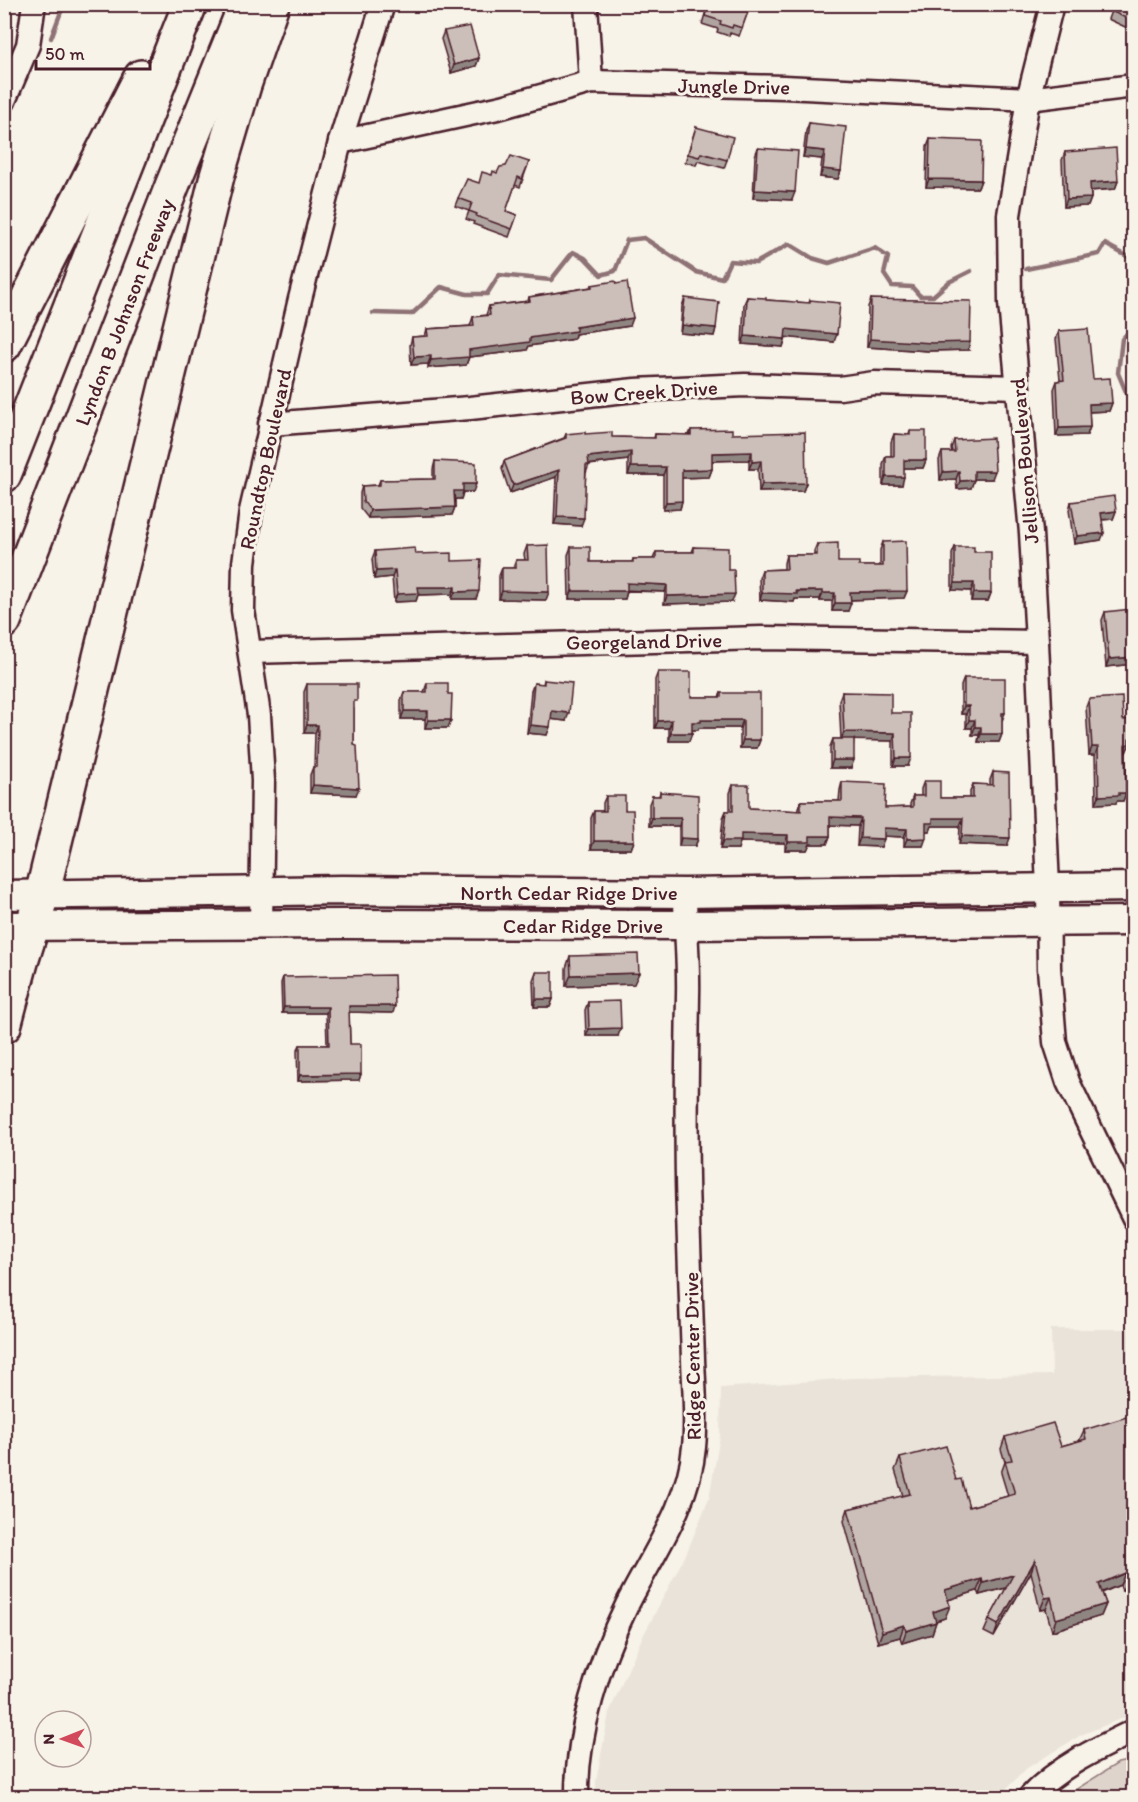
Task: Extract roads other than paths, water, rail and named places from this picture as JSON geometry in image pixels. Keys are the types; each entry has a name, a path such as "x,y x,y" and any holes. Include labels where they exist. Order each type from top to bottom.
{"highway":[{"path":"4,345 179,4"},
{"path":"4,475 190,4"},
{"name":"Lyndon B Johnson Freeway","path":"4,621 164,208 246,4"},
{"path":"4,1026 21,962 26,915 217,176 244,85 272,4"}],"main road":[{"name":"North Cedar Ridge Drive","path":"4,895 26,915 260,892 342,890 686,893 1134,886"},
{"name":"Cedar Ridge Drive","path":"26,915 261,926 1134,921"}],"street":[{"path":"4,101 28,45 34,4"},
{"name":"Roundtop Boulevard","path":"261,926 262,770 259,715 243,610 243,563 251,511 300,299 340,142 383,4"},
{"path":"586,4 591,82"},
{"name":"Jellison Boulevard","path":"1052,4 1028,99 1009,215 1010,303 1031,533 1055,1042 1068,1082 1134,1218"},
{"name":"Jungle Drive","path":"340,142 502,107 591,82 784,87 1028,99 1134,86"},
{"name":"Bow Creek Drive","path":"270,424 470,408 635,390 745,385 840,388 874,383 1018,387"},
{"name":"Georgeland Drive","path":"250,652 762,638 1037,642"},
{"name":"Ridge Center Drive","path":"576,1797 582,1741 597,1677 627,1606 683,1496 694,1449 687,1182 686,893"},
{"path":"1029,1797 1039,1786 1082,1758 1134,1731"}],"waterway":[{"path":"51,38 64,4"},
{"path":"373,313 412,314 441,287 467,294 487,294 499,275 551,280 573,252 585,258 601,275 615,271 627,240 644,238 696,272 722,278 730,261 756,263 789,244 812,258 829,263 875,248 888,257 884,274 892,286 912,287 920,296 933,296 949,282 971,271"},
{"path":"1026,269 1099,254 1105,244 1134,260"},
{"path":"1134,326 1122,339 1118,373 1134,411"}]}
